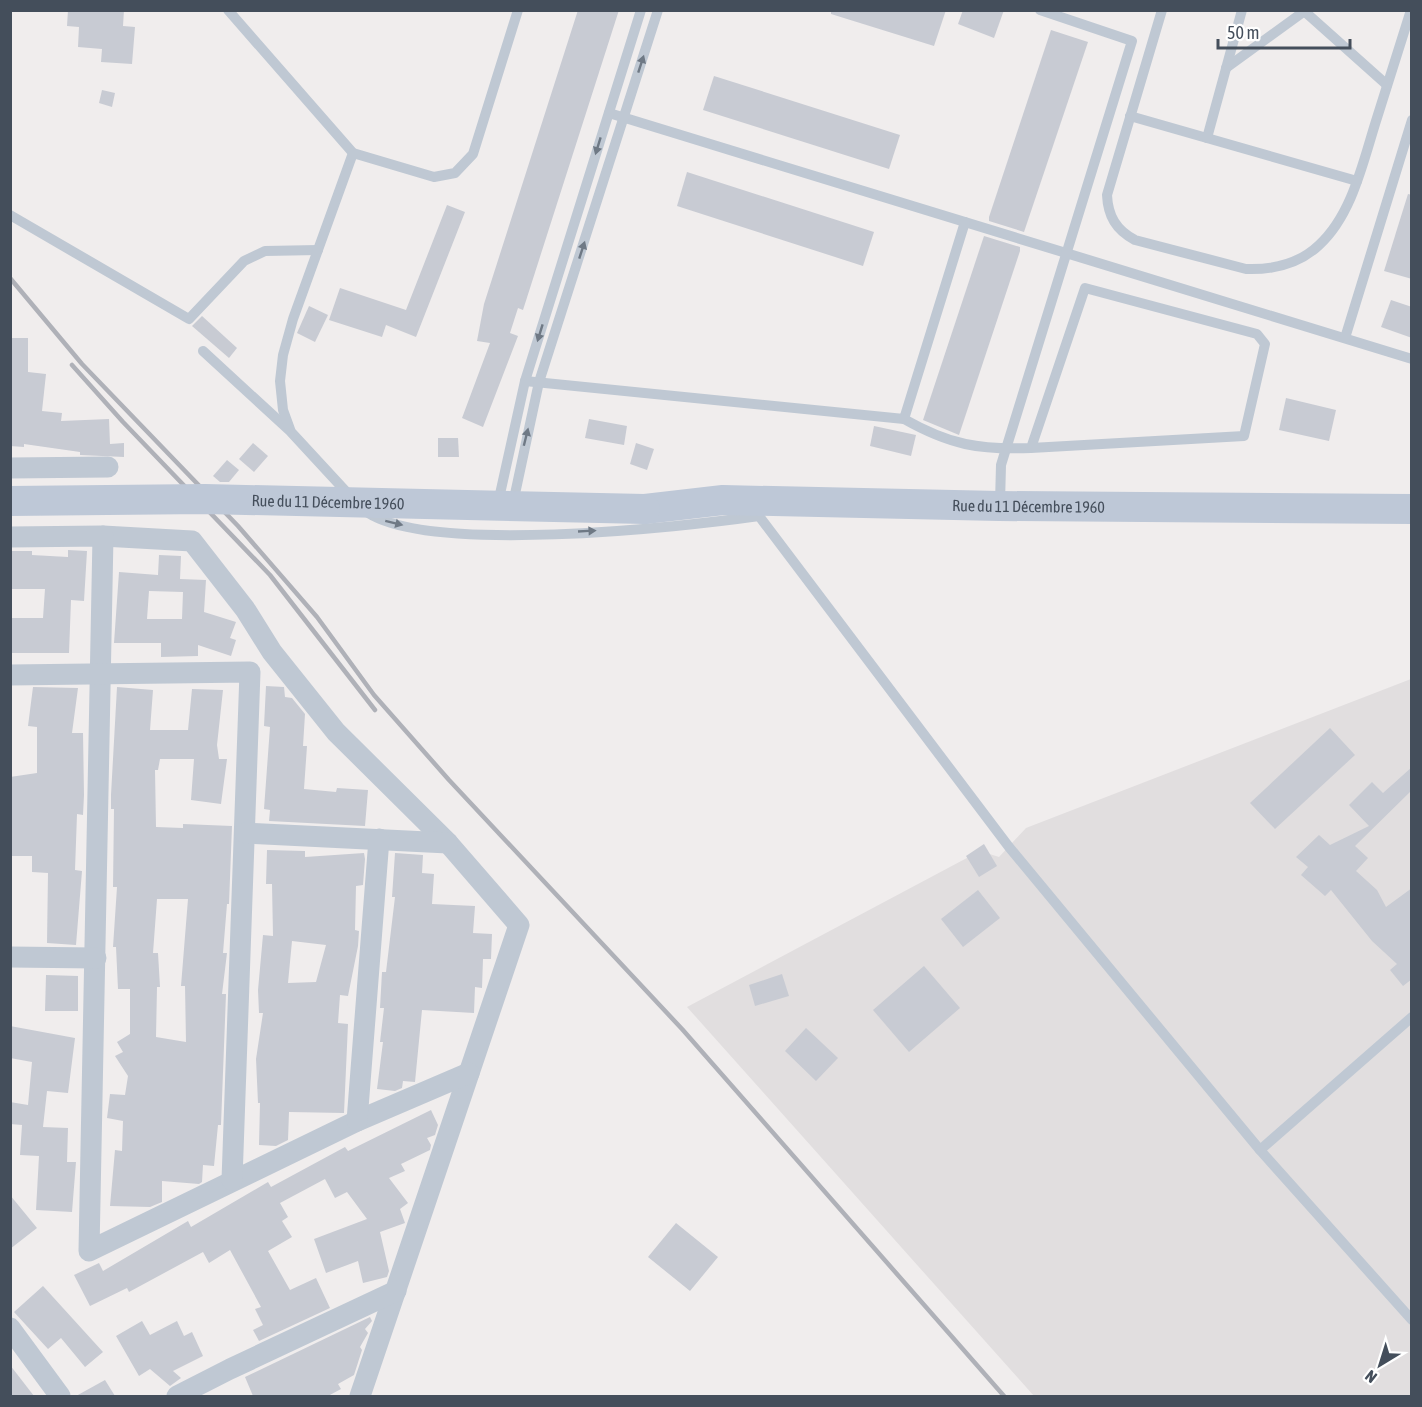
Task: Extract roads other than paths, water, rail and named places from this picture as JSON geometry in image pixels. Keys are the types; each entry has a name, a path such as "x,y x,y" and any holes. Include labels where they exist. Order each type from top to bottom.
{"main road":[{"name":"Rue du 11 Décembre 1960","path":"10,501 205,499 646,503 723,500 999,506 1412,509"},
{"name":"Rue du 11 Décembre 1960","path":"646,503 724,516 1412,520"}],"street":[{"path":"10,468 108,467"},
{"path":"103,536 89,1251 357,1121 469,1073"},
{"path":"10,537 103,536 192,541 245,609 272,652 336,732 448,843 519,925 360,1396"},
{"path":"10,675 250,672 232,1180"},
{"path":"245,833 448,843"},
{"path":"357,1121 379,839"},
{"path":"10,957 96,958"},
{"path":"177,1396 396,1291"},
{"path":"10,1328 60,1396"}],"lane":[{"path":"228,10 353,153 434,177 455,173 473,154 518,10"},
{"path":"500,494 525,381 641,10"},
{"path":"346,492 520,494 539,382 658,10"},
{"path":"999,506 1001,465 1132,41 1040,10"},
{"path":"1162,10 1107,195 1111,217 1125,234 1135,240 1246,269 1277,267 1306,255 1329,235 1357,181 1411,10"},
{"path":"1207,138 1242,10"},
{"path":"1226,68 1305,11 1387,85"},
{"path":"609,113 1412,359"},
{"path":"1131,116 1357,181"},
{"path":"1344,338 1411,125"},
{"path":"291,432 283,410 280,381 283,355 353,153"},
{"path":"10,215 189,319 244,261 264,251 318,250"},
{"path":"904,419 965,222"},
{"path":"525,381 904,419 931,434 973,448 1031,448 1244,436 1265,344 1257,334 1085,288 1031,448"},
{"path":"203,351 291,432 359,506 377,519 431,532 489,535 673,527 759,516 1009,847 1260,1150 1412,1320"},
{"path":"1260,1150 1412,1017"}],"railway":[{"path":"10,278 82,364 238,526 317,617 374,695 449,780 682,1029 1004,1396"},
{"path":"72,365 123,422 270,575 375,710"}]}
